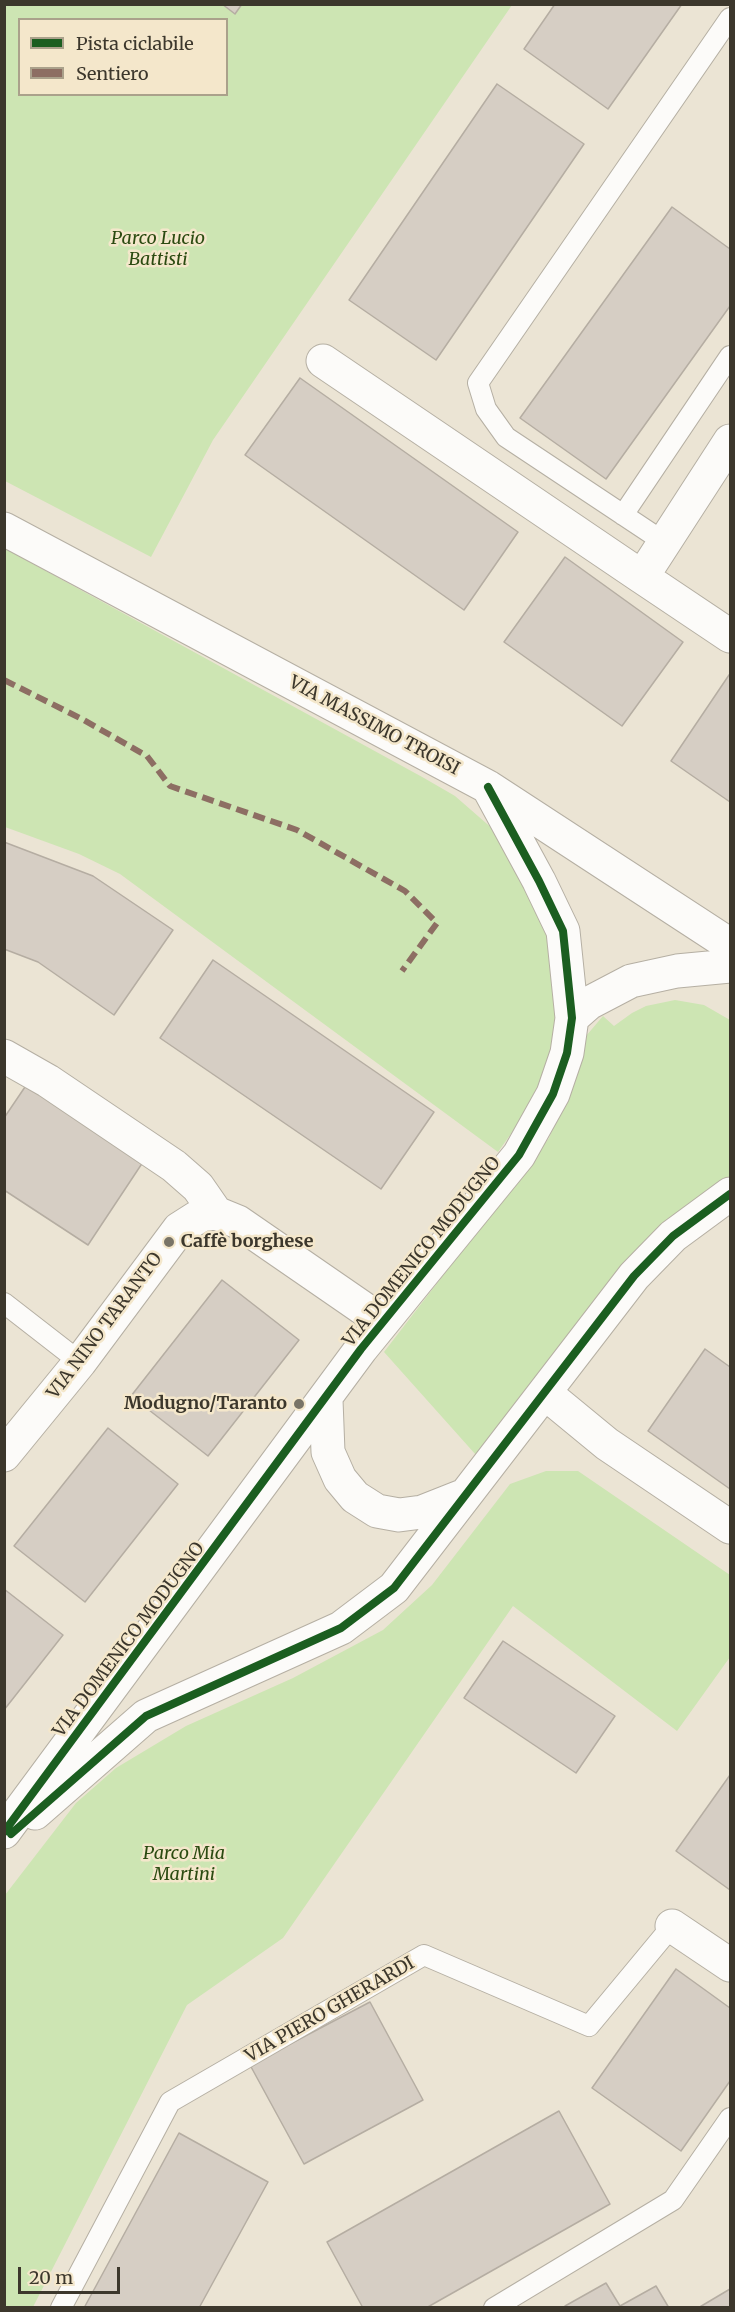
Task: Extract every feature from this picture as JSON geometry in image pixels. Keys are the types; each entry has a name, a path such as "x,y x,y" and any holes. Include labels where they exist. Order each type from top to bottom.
{"street":[{"path":"323,361 730,636"},
{"path":"642,577 730,441"},
{"name":"VIA MASSIMO TROISI","path":"4,529 488,787 730,945"},
{"name":"VIA DOMENICO MODUGNO","path":"4,1832 383,1322 519,1155 552,1094 567,1053 572,1018 563,931 539,881 488,787"},
{"path":"572,1018 589,1003 631,981 677,971 730,966"},
{"path":"4,1056 48,1081 174,1166 198,1187 216,1213 238,1222 383,1322"},
{"path":"4,1840 146,1716 341,1628 394,1588 634,1276 673,1236 730,1194"},
{"name":"VIA NINO TARANTO","path":"4,1455 80,1362 179,1229 201,1215 216,1213"},
{"path":"545,1393 607,1444 730,1527"},
{"path":"326,1400 328,1452 340,1479 355,1497 377,1511 399,1515 422,1512 466,1495"},
{"name":"VIA PIERO GHERARDI","path":"672,1926 730,1965"}],"lane":[{"path":"664,542 506,437 486,409 478,383 730,18"},
{"path":"623,515 730,356"},
{"path":"4,1303 80,1362"},
{"name":"VIA PIERO GHERARDI","path":"61,2307 170,2102 424,1955 589,2026 672,1926"},
{"path":"494,2307 673,2200 730,2118"}],"green space":[{"name":"Parco Lucio Battisti","path":"4,5 512,5 213,440 151,557 5,481"},
{"path":"4,548 424,778 455,796 494,830 551,932 558,1007 545,1078 535,1100 498,1152 120,874 79,854 5,827"},
{"path":"675,1000 704,1005 730,1020 730,1178 707,1191 476,1455 384,1352 549,1138 568,1093 586,1036 603,1016 614,1026 646,1006"},
{"name":"Parco Mia Martini","path":"546,1471 578,1471 730,1575 730,1657 677,1731 513,1606 283,1938 187,2005 33,2307 5,2307 5,1895 76,1803 116,1768 186,1726 293,1678 383,1630 432,1585 510,1484"}],"building":[{"path":"222,4 242,4 235,14"},
{"path":"555,4 682,4 608,109 524,49"},
{"path":"497,84 584,144 436,360 349,300"},
{"path":"672,207 730,249 730,306 606,479 520,418"},
{"path":"300,378 518,532 464,610 245,455"},
{"path":"565,557 683,642 622,726 504,642"},
{"path":"730,676 730,802 671,761"},
{"path":"4,842 93,876 173,930 114,1015 38,962 4,949"},
{"path":"213,960 434,1112 381,1189 160,1038"},
{"path":"27,1084 143,1162 88,1245 4,1190 4,1118"},
{"path":"222,1280 299,1340 208,1456 131,1396"},
{"path":"705,1349 730,1367 730,1489 648,1431"},
{"path":"108,1428 178,1484 85,1602 14,1546"},
{"path":"4,1589 63,1635 4,1710"},
{"path":"503,1641 615,1716 576,1773 464,1698"},
{"path":"730,1775 730,1890 676,1851"},
{"path":"676,1969 730,2008 730,2081 681,2151 592,2088"},
{"path":"370,2002 423,2100 304,2164 250,2065"},
{"path":"559,2111 610,2204 426,2308 363,2308 327,2242"},
{"path":"179,2133 268,2182 199,2308 84,2308"},
{"path":"606,2283 620,2306 656,2286 669,2308 566,2308 565,2306"},
{"path":"730,2289 730,2308 698,2308"}],"marked path":[{"path":"4,680 82,719 147,756 170,786 297,830 405,891 437,923 402,971"}],"cycle path":[{"path":"4,1832 361,1349 519,1155 553,1094 567,1053 572,1018 563,931 539,881 488,787"},
{"path":"11,1834 146,1716 341,1628 394,1588 634,1276 673,1236 730,1194"}],"place":[{"name":"Caffè borghese","path":"169,1242"},
{"name":"Modugno/Taranto","path":"299,1404"}]}
